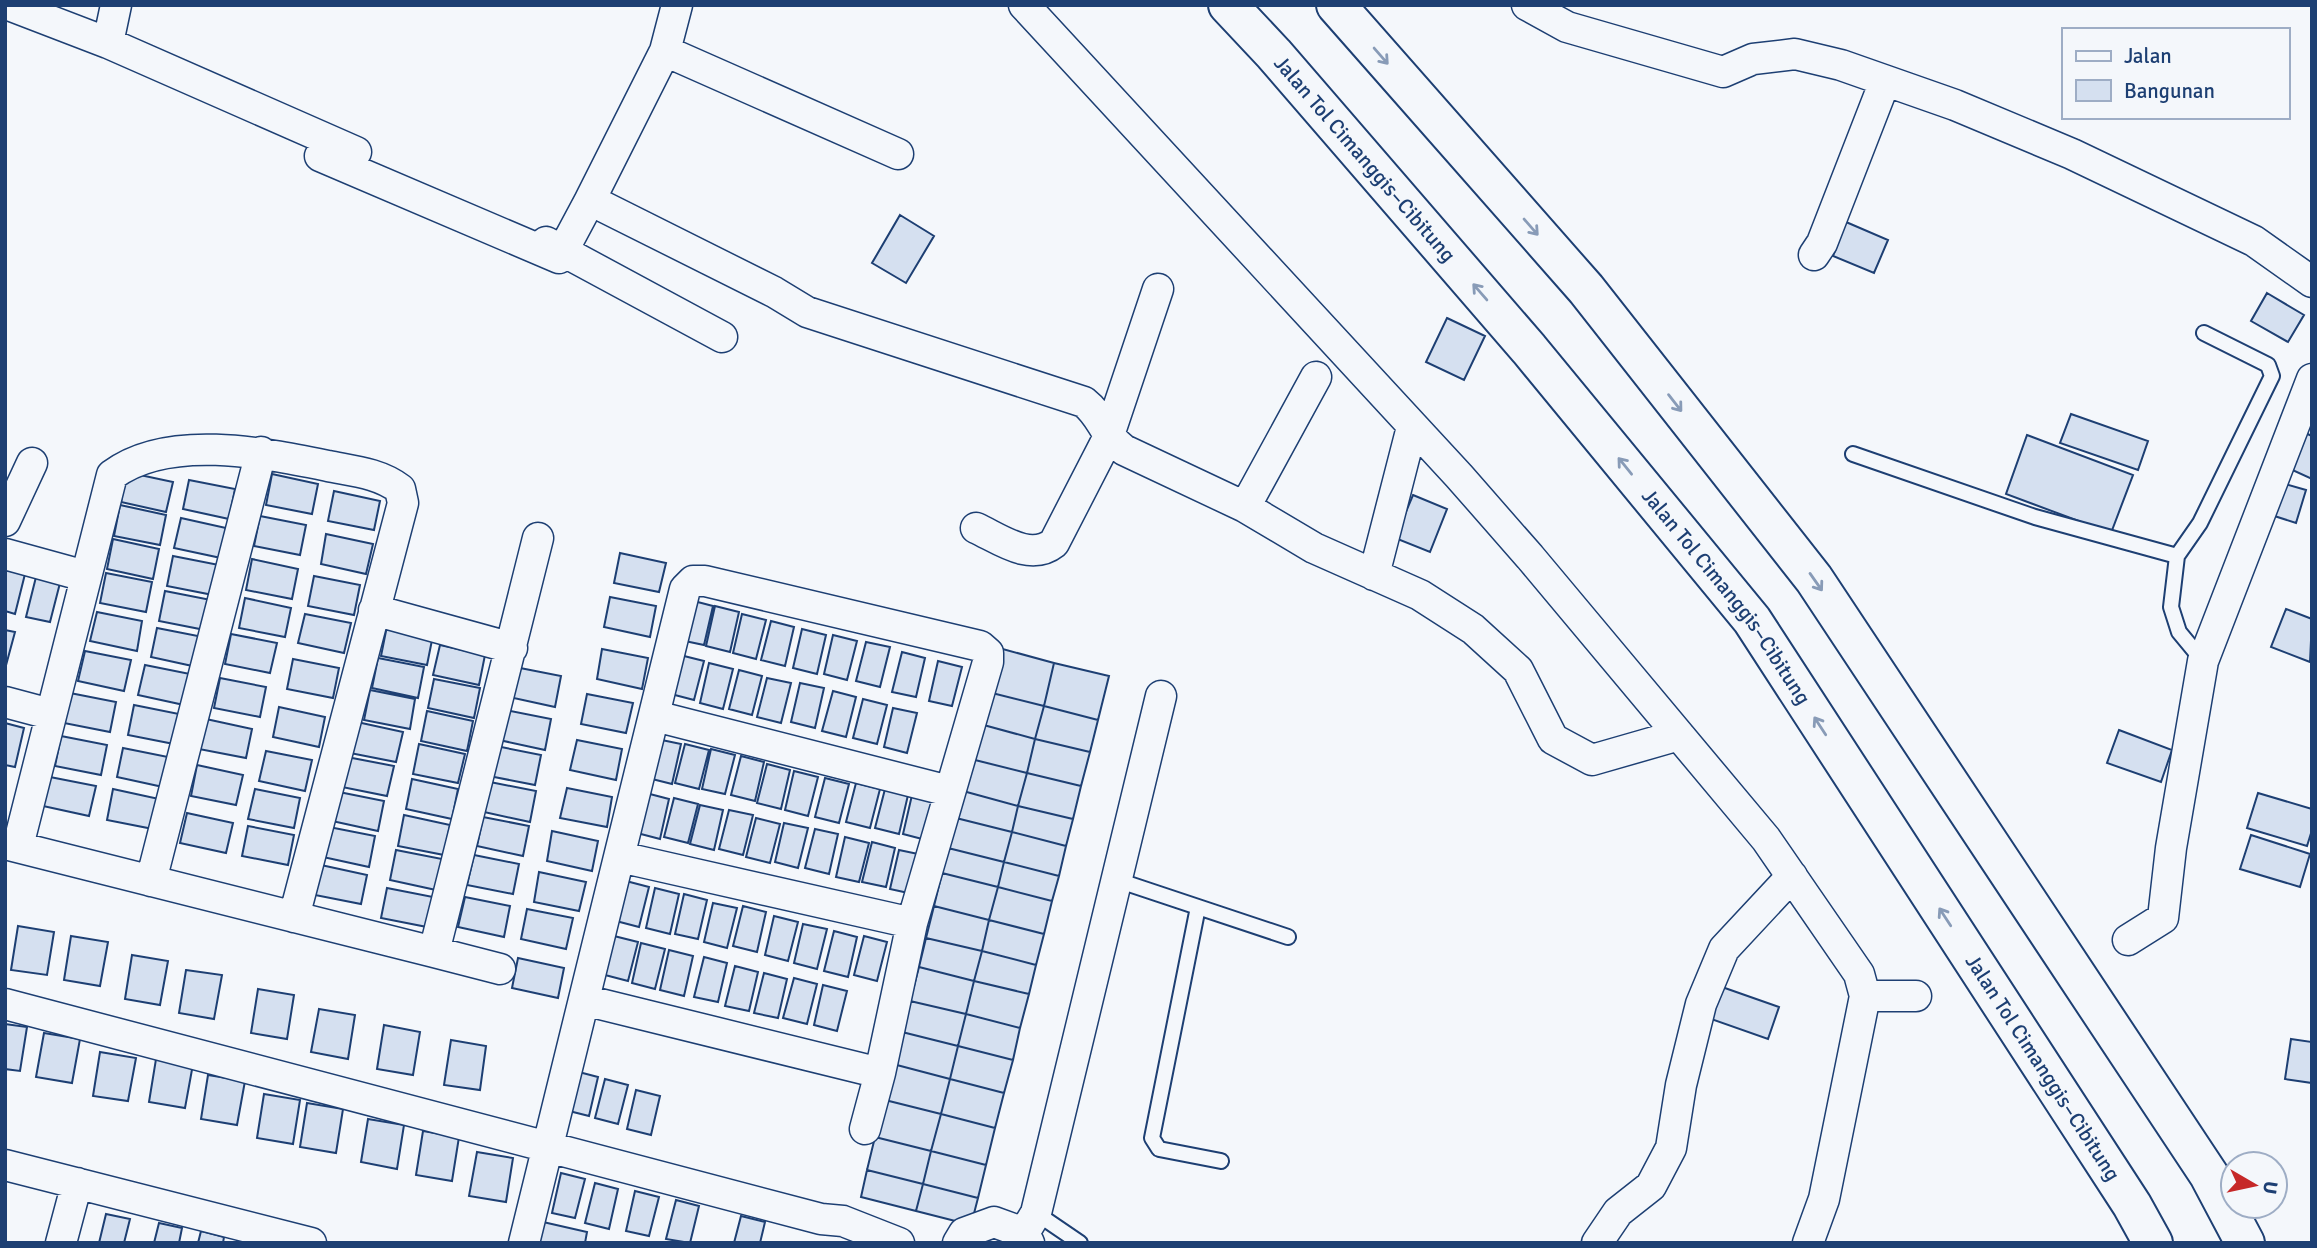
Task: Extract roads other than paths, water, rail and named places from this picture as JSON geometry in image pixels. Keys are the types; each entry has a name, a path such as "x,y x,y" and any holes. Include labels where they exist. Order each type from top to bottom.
{"highway":[{"name":"Jalan Tol Cimanggis–Cibitung","path":"1228,5 1274,54 1529,349 1752,620 2124,1193 2153,1243"},
{"path":"1336,5 1586,289 1814,579 2209,1175 2245,1243"}],"street":[{"path":"108,43 116,5"},
{"path":"559,258 665,51 677,5"},
{"path":"1024,5 1530,557 1766,839 1859,974 1864,996 1824,1199 1808,1243"},
{"path":"1527,5 1567,27 1723,72 1753,59 1795,54 1841,65 1955,105 2072,154 2254,241 2312,282"},
{"path":"23,8 447,189 722,337 559,258 320,156"},
{"path":"665,51 898,154"},
{"path":"1814,255 1822,243 1885,81"},
{"path":"590,200 774,292 807,312 1084,402 1096,412 1108,438 1173,475 1245,507 1314,548 1420,595 1473,629 1518,670 1553,739 1592,760 1679,735"},
{"path":"976,528 1015,547 1032,552 1044,551 1054,543 1108,438 1158,289"},
{"path":"1245,507 1316,377"},
{"path":"2127,940 2163,918 2171,848 2203,661 2312,379"},
{"path":"1374,575 1412,427"},
{"path":"294,917 403,503 400,489 376,476 261,452 185,450 127,464 112,475 50,714 11,845 151,881 500,969"},
{"path":"151,881 261,452"},
{"path":"5,521 32,463"},
{"path":"434,952 538,538"},
{"path":"5,554 85,576"},
{"path":"524,1243 685,589 693,582 705,581 980,646 988,653 988,662 912,923 880,1073 865,1129"},
{"path":"374,611 512,648"},
{"path":"958,1243 964,1233 994,1222 1030,1230 1161,696"},
{"path":"5,702 50,714"},
{"path":"655,716 949,791"},
{"path":"620,857 912,923"},
{"path":"1597,1243 1618,1212 1651,1186 1671,1147 1681,1085 1701,1004 1724,949 1792,876"},
{"path":"1864,996 1916,996"},
{"path":"584,1000 880,1073"},
{"path":"5,1004 548,1147 813,1231 843,1221 899,1243"},
{"path":"5,1165 311,1243"},
{"path":"61,1243 76,1183"}],"lane":[{"path":"2203,661 2179,632 2171,607 2177,556 2200,523 2272,376 2268,365 2204,333"},
{"path":"1853,454 2035,517 2177,556"},
{"path":"1117,880 1288,937"},
{"path":"1199,907 1152,1138 1159,1149 1222,1161"},
{"path":"1030,1230 1080,1243"}]}
